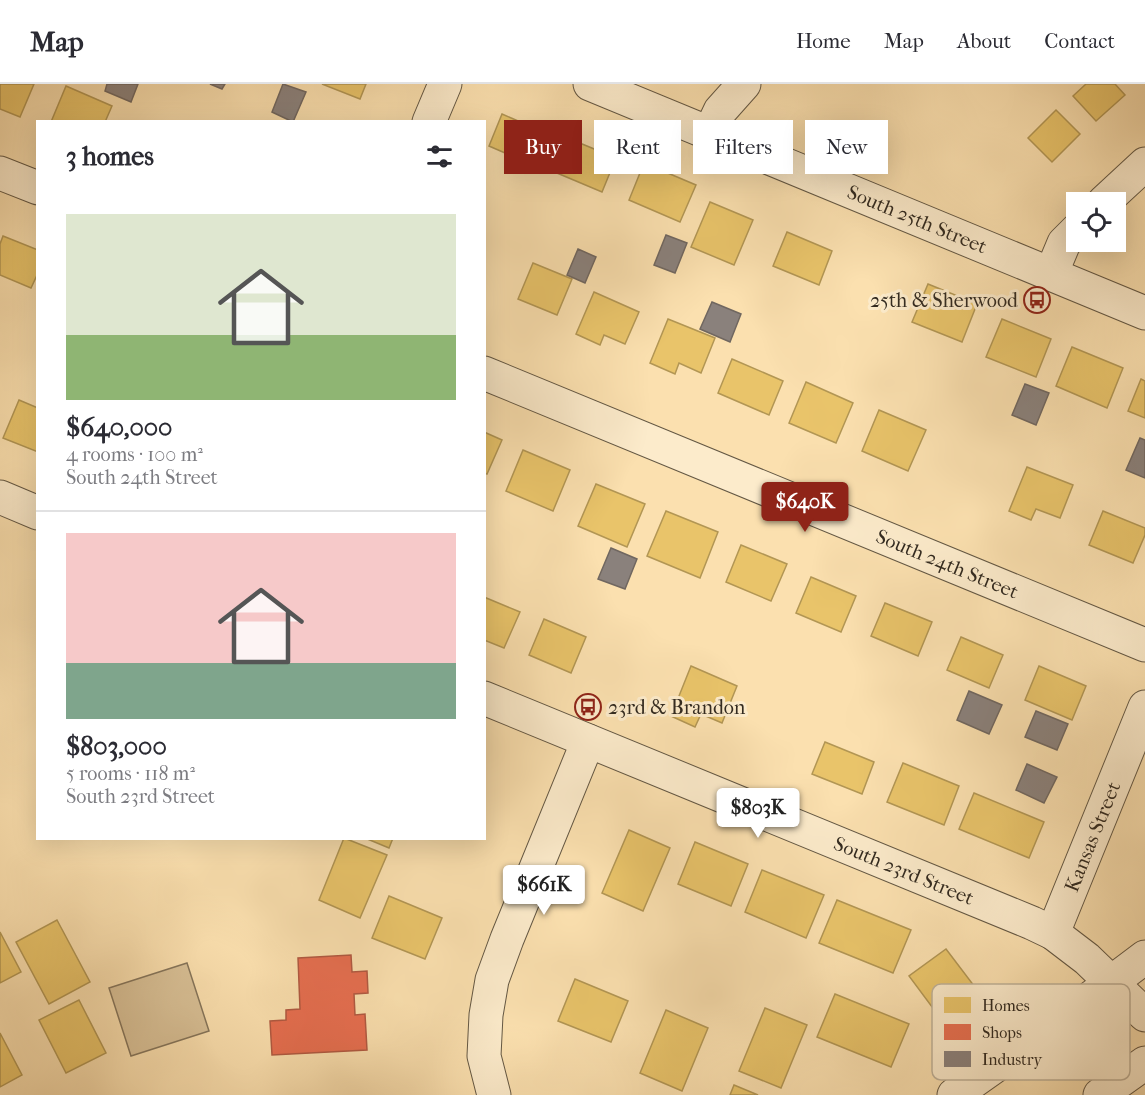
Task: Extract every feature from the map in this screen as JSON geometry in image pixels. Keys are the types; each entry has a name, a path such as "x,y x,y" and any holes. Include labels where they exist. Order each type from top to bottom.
{"street":[{"path":"430,120 445,84"},
{"name":"South 25th Street","path":"590,84 693,127"},
{"path":"716,120 720,111 744,84"},
{"path":"1115,192 1145,164"},
{"name":"South 25th Street","path":"793,168 1145,313"},
{"path":"0,173 36,187"},
{"path":"1051,274 1066,241"},
{"name":"South 24th Street","path":"486,374 1145,645"},
{"path":"0,497 36,512"},
{"name":"South 23rd Street","path":"486,699 1053,933 1087,959 1110,983"},
{"name":"Kansas Street","path":"1053,933 1145,707"},
{"path":"494,1095 484,1056 486,1015 492,980 588,741"},
{"path":"1110,983 1145,957"},
{"name":"South 23rd Street","path":"1130,1001 1145,1015"},
{"path":"1130,1074 1145,1063"},
{"path":"954,1095 975,1080"},
{"path":"1100,1095 1121,1080"}],"shaded area":[{"path":"187,963 209,1031 131,1056 109,988"}],"building: Homes":[{"path":"0,84 34,84 20,117 0,109"},
{"path":"322,84 366,84 360,99"},
{"path":"1086,84 1115,84 1125,95 1096,121 1073,96"},
{"path":"66,86 112,106 106,120 52,120"},
{"path":"1056,110 1080,134 1052,162 1028,138"},
{"path":"502,114 516,120 504,120 504,153 489,146"},
{"path":"582,144 594,149 594,174 609,174 602,192 559,174 582,174"},
{"path":"640,174 670,174 696,185 680,222 629,200"},
{"path":"710,202 753,220 734,265 691,247"},
{"path":"787,232 832,251 819,285 773,266"},
{"path":"3,236 36,249 36,277 31,288 0,275 0,244"},
{"path":"533,263 572,279 557,315 518,299"},
{"path":"928,284 977,304 962,342 912,322"},
{"path":"594,292 639,312 625,344 604,335 600,345 576,334"},
{"path":"668,319 715,338 701,373 679,363 675,374 650,363"},
{"path":"1002,319 1051,339 1036,377 986,357"},
{"path":"1072,347 1123,368 1107,408 1056,386"},
{"path":"732,359 783,381 769,415 718,393"},
{"path":"1141,379 1145,381 1145,418 1128,411"},
{"path":"806,382 853,403 836,443 789,423"},
{"path":"19,400 36,407 36,451 3,438"},
{"path":"879,410 926,430 908,471 862,451"},
{"path":"486,433 502,440 486,474"},
{"path":"523,450 570,470 553,511 506,491"},
{"path":"1027,467 1073,485 1060,518 1036,509 1031,520 1009,511"},
{"path":"596,484 645,504 627,547 578,526"},
{"path":"666,511 718,532 700,578 647,556"},
{"path":"1103,511 1145,528 1145,535 1133,563 1089,545"},
{"path":"741,545 787,564 771,601 726,582"},
{"path":"811,577 856,596 841,632 796,613"},
{"path":"486,598 520,612 504,648 486,641"},
{"path":"885,603 932,622 918,656 871,636"},
{"path":"544,619 586,637 571,673 529,655"},
{"path":"961,637 1003,655 989,688 947,670"},
{"path":"691,666 737,686 722,723 701,714 695,727 671,716"},
{"path":"1039,666 1086,686 1072,720 1025,700"},
{"path":"825,742 874,762 862,794 812,774"},
{"path":"903,763 959,786 944,825 887,802"},
{"path":"974,793 1044,822 1029,858 959,829"},
{"path":"629,830 670,848 643,911 602,893"},
{"path":"343,840 349,840 387,855 360,918 319,900"},
{"path":"370,840 392,840 389,848"},
{"path":"695,842 748,864 731,906 678,884"},
{"path":"762,870 824,895 806,938 745,912"},
{"path":"389,896 442,918 425,959 372,938"},
{"path":"837,900 911,930 893,973 819,943"},
{"path":"57,920 90,982 49,1004 16,942"},
{"path":"0,932 21,972 0,983"},
{"path":"946,949 973,984 932,984 932,1007 909,976"},
{"path":"575,979 628,1001 611,1042 558,1021"},
{"path":"835,994 909,1024 891,1067 817,1037"},
{"path":"79,1000 106,1053 66,1073 39,1020"},
{"path":"765,1008 807,1025 781,1088 739,1071"},
{"path":"666,1010 708,1028 682,1091 640,1073"},
{"path":"0,1033 22,1075 0,1087"},
{"path":"734,1085 758,1095 730,1095"}],"building: Shops":[{"path":"351,955 352,972 367,971 368,993 354,994 355,1015 365,1014 367,1050 272,1055 270,1021 286,1020 286,1010 300,1009 298,958"}],"building: Industry":[{"path":"107,84 138,84 131,102 105,91"},
{"path":"210,84 225,84 222,89"},
{"path":"283,84 306,92 294,120 272,112"},
{"path":"666,235 687,243 675,273 654,265"},
{"path":"578,249 596,257 585,283 567,275"},
{"path":"712,302 741,314 730,342 700,329"},
{"path":"1025,384 1049,393 1036,425 1012,415"},
{"path":"1140,438 1145,440 1145,478 1126,470"},
{"path":"611,548 637,559 625,589 598,579"},
{"path":"969,691 1002,705 989,734 957,720"},
{"path":"1036,711 1068,724 1057,750 1025,737"},
{"path":"1027,764 1057,777 1044,803 1016,790"}],"place":[{"name":"25th & Sherwood","path":"1037,300"},
{"name":"23rd & Brandon","path":"588,707"}]}
